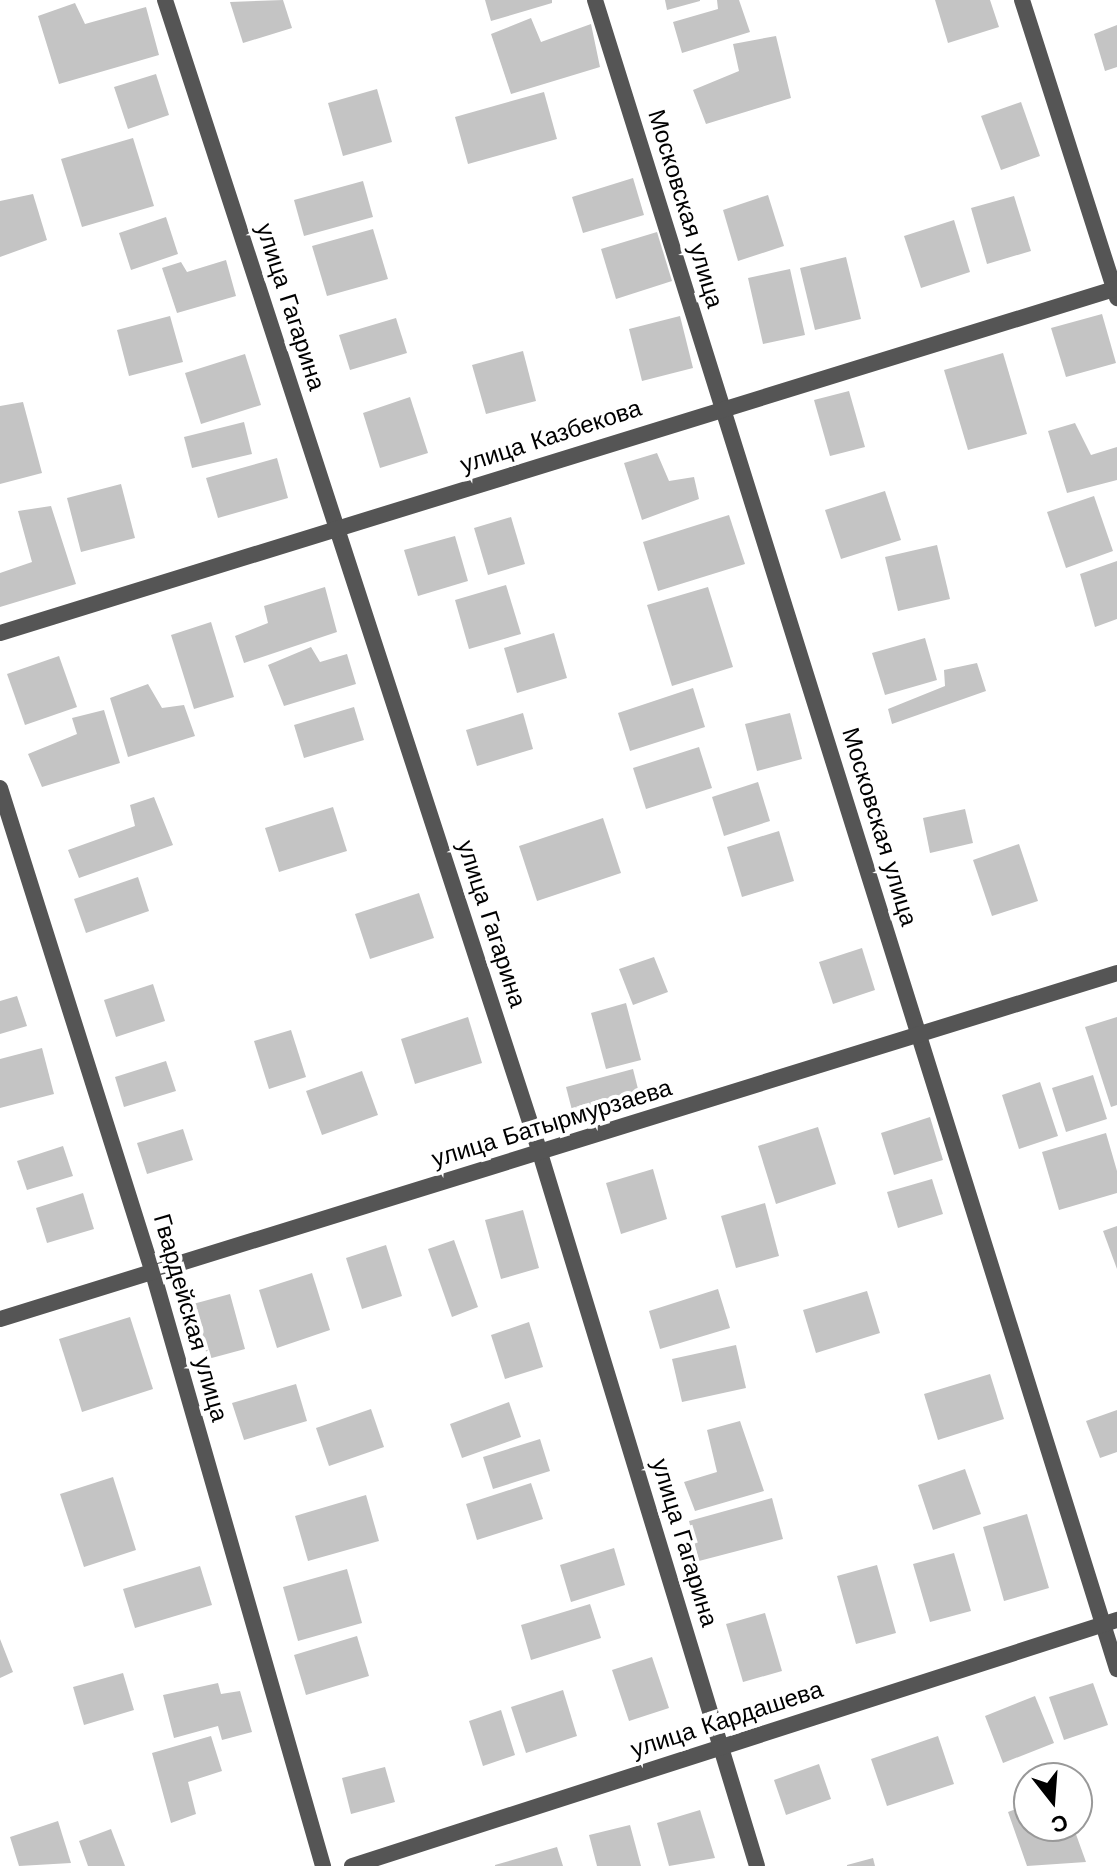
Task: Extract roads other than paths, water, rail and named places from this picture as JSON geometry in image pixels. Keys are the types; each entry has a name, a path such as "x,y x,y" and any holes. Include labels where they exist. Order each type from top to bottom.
{"street":[{"name":"улица Гагарина","path":"165,0 540,1153 757,1866"},
{"name":"Московская улица","path":"595,0 918,1035 1110,1622 1117,1669"},
{"path":"1022,0 1116,292"},
{"name":"улица Казбекова","path":"0,633 723,408 1116,292"},
{"name":"Гвардейская улица","path":"0,788 153,1273 323,1866"},
{"name":"улица Батырмурзаева","path":"0,1319 1117,973"},
{"name":"улица Кардашева","path":"352,1866 1110,1622"}]}
